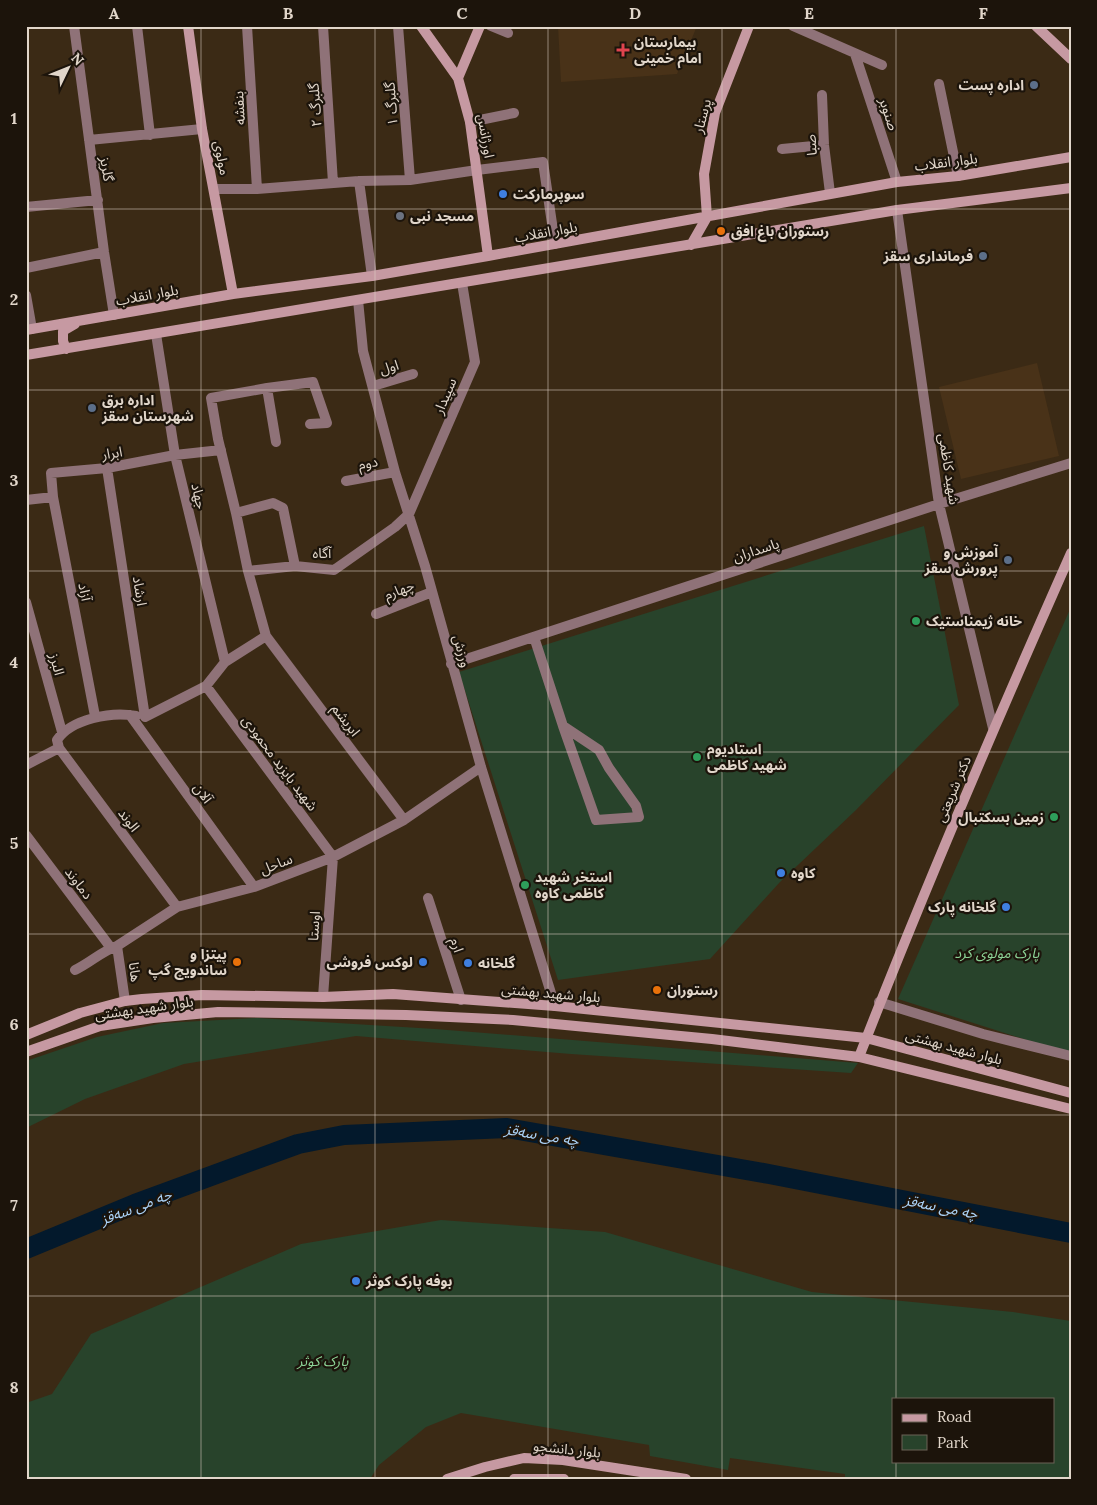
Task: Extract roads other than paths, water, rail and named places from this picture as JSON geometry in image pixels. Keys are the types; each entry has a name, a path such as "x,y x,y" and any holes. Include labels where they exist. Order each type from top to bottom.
{"main road":[{"name":"مولوی","path":"188,26 202,129 233,294"},
{"path":"421,26 458,78"},
{"path":"458,78 480,26"},
{"name":"پرستار","path":"707,217 704,174 715,114 748,26"},
{"path":"1036,26 1071,59"},
{"name":"اورژانس","path":"458,78 470,122 478,170 488,256"},
{"name":"بلوار انقلاب","path":"29,329 233,294 372,276 707,217 830,193 897,182 958,176 1071,157"},
{"path":"26,355 898,210 1071,188"},
{"path":"691,245 707,217"},
{"path":"66,349 63,341 63,331 80,321"},
{"name":"دکتر شریعتی","path":"859,1057 879,1002 993,728 1071,553"},
{"name":"بلوار شهید بهشتی","path":"26,1035 80,1013 125,1001 142,999 202,995 323,997 392,994 556,1006 866,1038 1071,1093"},
{"name":"بلوار شهید بهشتی","path":"26,1052 100,1026 153,1018 218,1012 406,1015 513,1020 859,1057 1071,1109"},
{"name":"بلوار دانشجو","path":"447,1479 484,1467 524,1458 563,1460 686,1479"},
{"path":"514,1479 564,1479"}],"street":[{"name":"گلریز","path":"74,26 114,315"},
{"path":"137,26 150,135"},
{"name":"بنفشه","path":"248,26 257,189"},
{"name":"گلبرگ ۲","path":"323,26 333,183"},
{"name":"گلبرگ ۱","path":"398,26 410,180"},
{"path":"491,26 508,33"},
{"path":"793,26 882,65"},
{"name":"صنوبر","path":"855,54 897,182"},
{"path":"938,84 958,176"},
{"name":"صبا","path":"822,95 824,145 830,193"},
{"path":"470,122 514,113"},
{"path":"89,140 202,129"},
{"path":"782,149 824,145"},
{"path":"214,189 257,189 359,181 410,180 542,162 555,244"},
{"path":"359,181 372,276"},
{"path":"26,207 98,200"},
{"name":"شهید کاظمی","path":"898,210 939,504 993,728"},
{"path":"26,268 104,252"},
{"name":"سپیدار","path":"409,514 475,362 462,283"},
{"path":"26,295 29,329"},
{"name":"ورزش","path":"358,300 363,351 395,472 432,592 481,767 556,1006"},
{"name":"جهاد","path":"156,334 175,455 225,662"},
{"name":"اول","path":"373,386 413,374"},
{"path":"26,765 59,748 57,740 62,732 95,716 130,715 145,718 206,686 225,662 266,636 248,571 212,398 313,382 327,423 310,424"},
{"path":"267,388 276,442"},
{"name":"ابرار","path":"52,473 107,468 175,455 222,450"},
{"name":"پاسداران","path":"451,664 939,504 1071,463"},
{"name":"ارشاد","path":"107,468 145,718"},
{"name":"دوم","path":"346,481 395,472"},
{"name":"آزاد","path":"52,473 54,497 95,716"},
{"path":"26,500 54,497"},
{"path":"236,513 272,503 284,508 295,566"},
{"name":"آگاه","path":"248,571 295,566 334,570 395,527 409,514"},
{"name":"چهارم","path":"376,614 432,592"},
{"name":"البرز","path":"26,602 62,732"},
{"name":"ابریشم","path":"266,636 404,820"},
{"path":"534,637 563,726 596,820 639,817 636,806 615,777 599,750 563,726"},
{"name":"شهید بایزید محمودی","path":"206,686 332,857"},
{"name":"آلان","path":"130,715 254,887"},
{"name":"الوند","path":"59,748 178,908"},
{"name":"ساحل","path":"76,970 178,908 254,887 332,857 404,820 481,767"},
{"name":"دماوند","path":"26,835 114,947"},
{"name":"اوستا","path":"323,997 332,857"},
{"name":"ارم","path":"428,898 461,1000"},
{"name":"هانا","path":"114,947 125,1001"},
{"path":"879,1002 982,1034 1071,1056"}],"waterway":[{"name":"چە می سەقز","path":"26,1249 135,1204 298,1144 344,1135 507,1128 769,1174 1071,1233"}],"place":[{"name":"بیمارستان امام خمینی","path":"623,50"},
{"name":"اداره پست","path":"1034,85"},
{"name":"سوپرمارکت","path":"503,194"},
{"name":"مسجد نبی","path":"400,216"},
{"name":"رستوران باغ افق","path":"721,231"},
{"name":"فرمانداری سقز","path":"983,256"},
{"name":"اداره برق شهرستان سقز","path":"92,408"},
{"name":"آموزش و پرورش سقز","path":"1008,560"},
{"name":"خانه ژیمناستیک","path":"916,621"},
{"name":"استادیوم شهید کاظمی","path":"697,757"},
{"name":"زمین بسکتبال","path":"1054,817"},
{"name":"کاوه","path":"781,873"},
{"name":"استخر شهید کاظمی کاوه","path":"525,885"},
{"name":"گلخانه پارک","path":"1006,907"},
{"name":"پیتزا و ساندویچ گپ","path":"237,962"},
{"name":"لوکس فروشی","path":"423,962"},
{"name":"گلخانه","path":"468,963"},
{"name":"رستوران","path":"657,990"},
{"name":"بوفه پارک کوثر","path":"356,1281"}],"park label":[{"name":"پارک مولوی کرد","path":"997,953"},
{"name":"پارک کوثر","path":"323,1361"}]}
